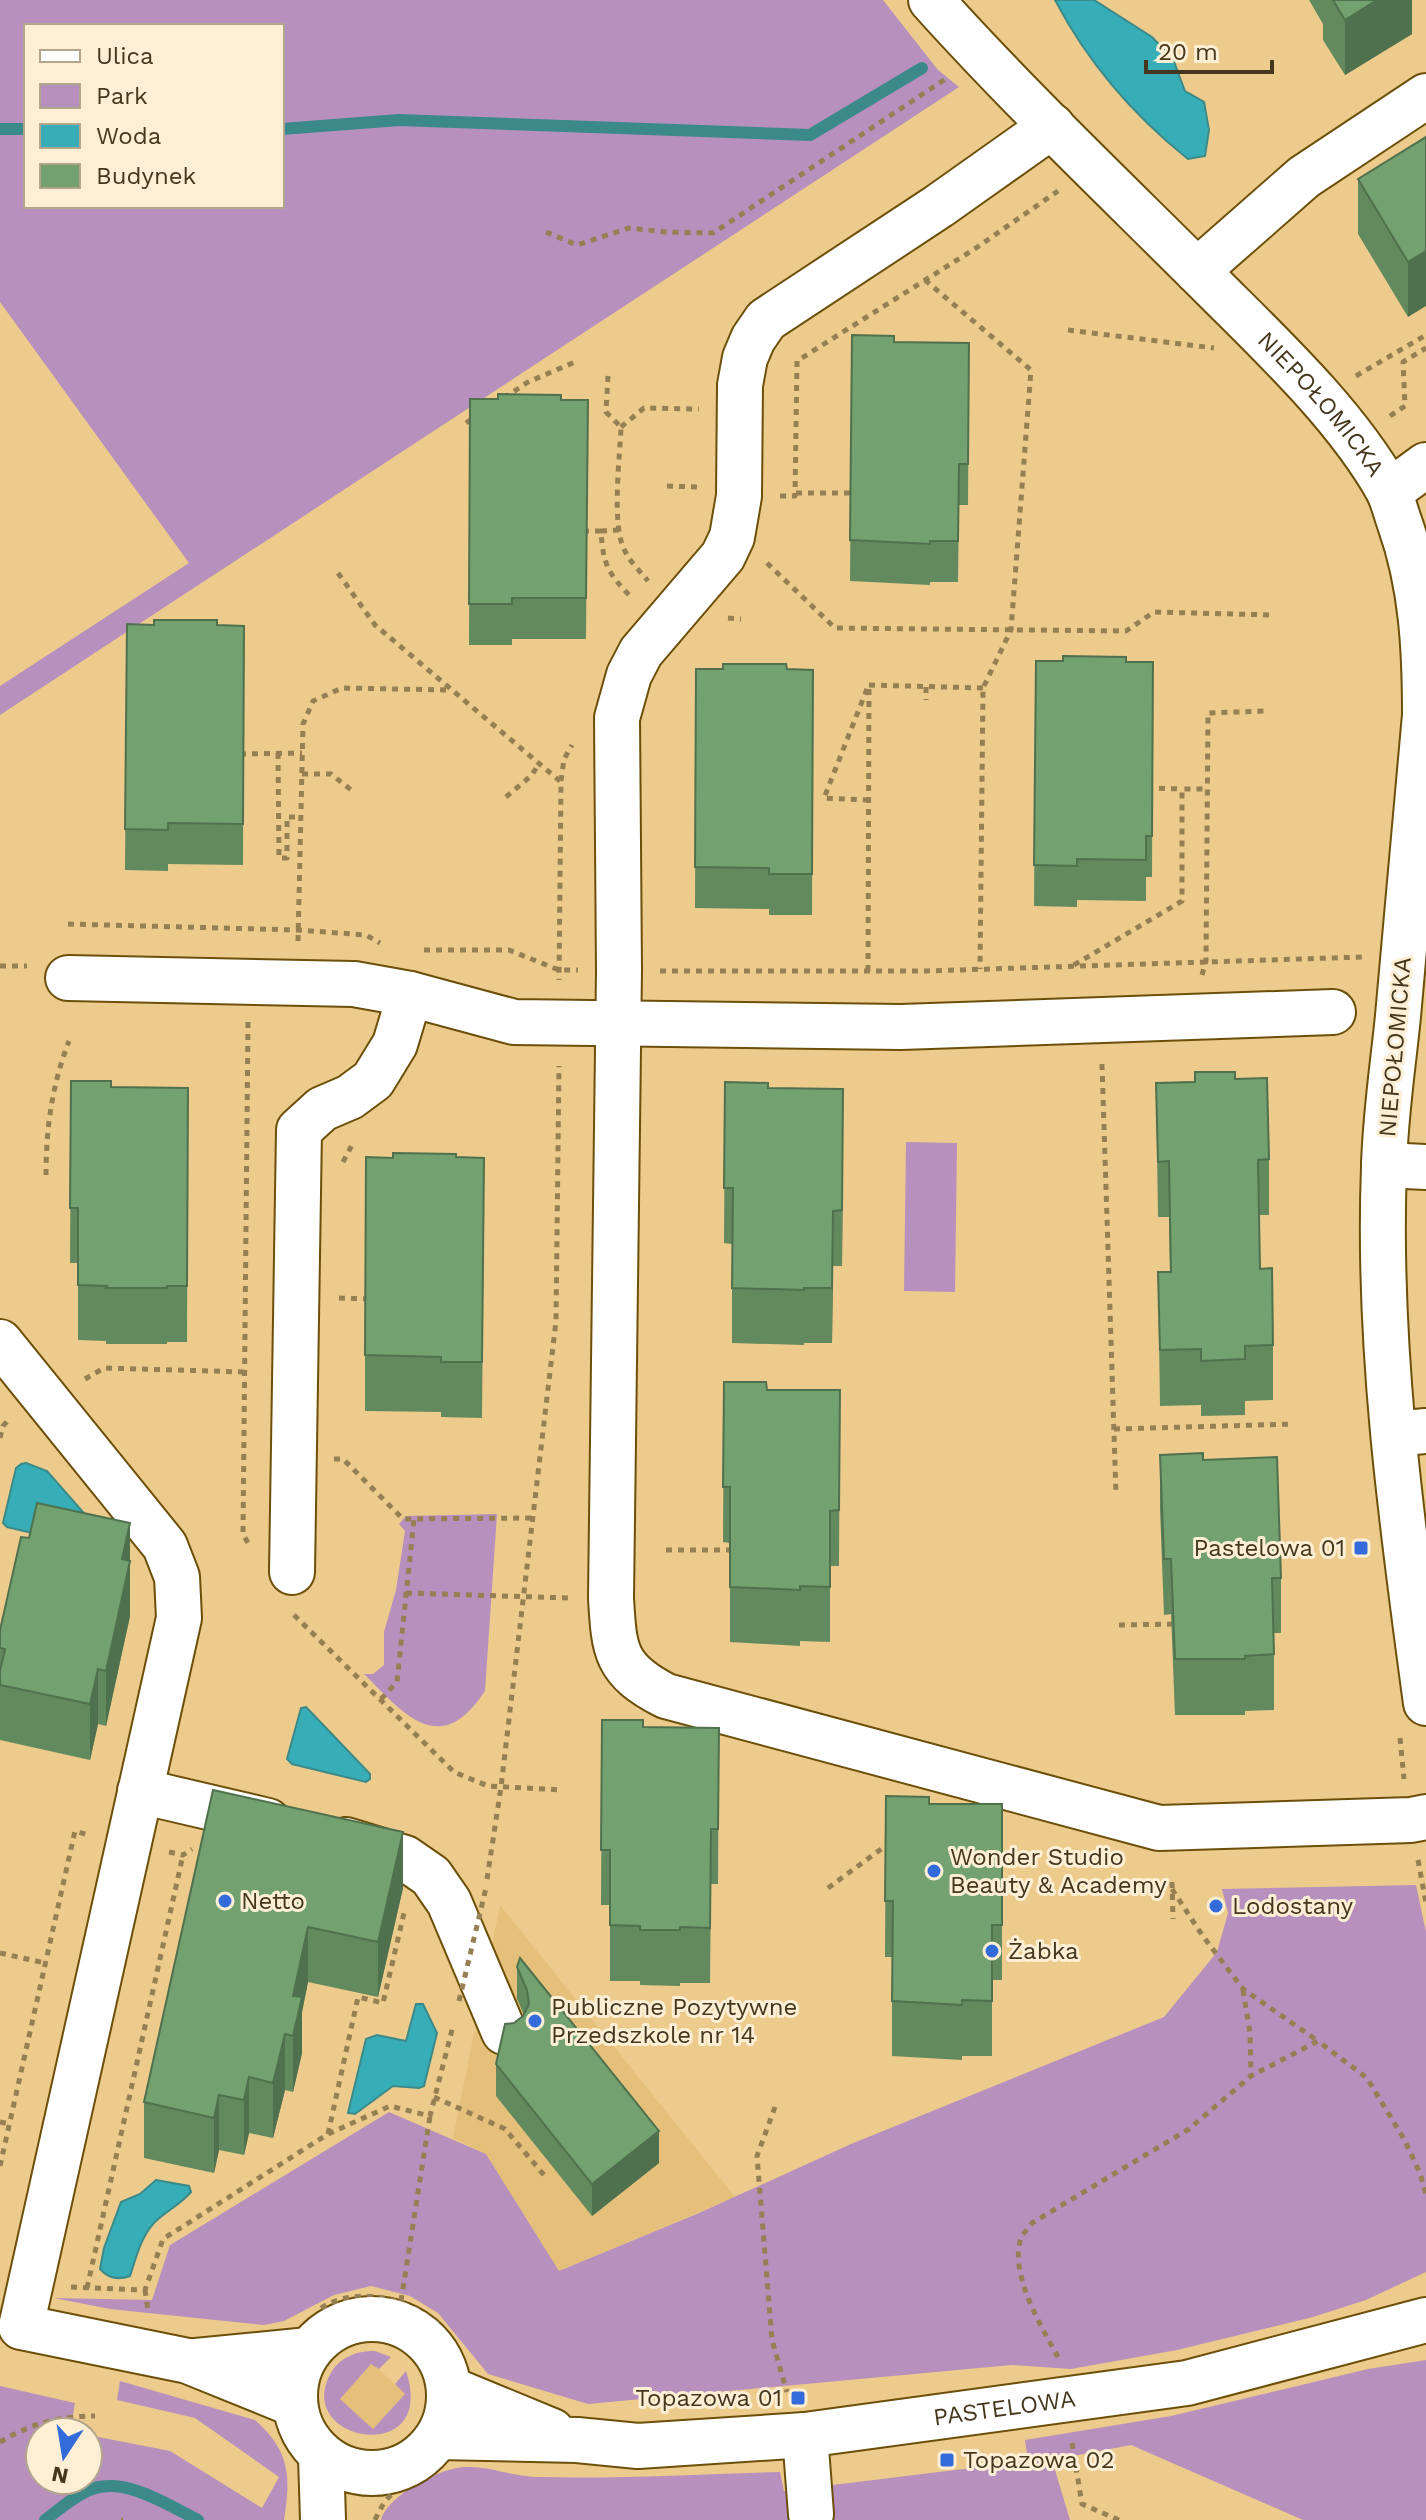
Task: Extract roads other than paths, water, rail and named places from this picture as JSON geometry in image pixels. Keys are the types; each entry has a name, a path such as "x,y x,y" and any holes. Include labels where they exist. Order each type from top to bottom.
{"main road":[{"name":"NIEPOŁOMICKA","path":"931,0 981,55 1042,135 1197,271 1272,346 1353,438 1389,492 1408,547 1419,600 1425,655 1425,715 1405,1166 1386,1336 1410,1433 1413,1719"},
{"path":"1197,271 1304,177 1426,96"},
{"path":"1042,135 766,320 745,358 740,385 739,496 732,537 723,556 641,652 629,675 617,718 619,1024 611,1598 614,1647 636,1676 666,1696 1159,1828 1418,1819"},
{"path":"1389,492 1426,465"},
{"path":"68,978 354,984 410,994 514,1022 901,1027 1333,1012"},
{"path":"291,1591 299,1130 322,1109 350,1097 373,1080 395,1044 410,994"},
{"path":"0,1342 165,1546 177,1577 179,1618 21,2327 188,2361 294,2404"},
{"path":"140,1791 365,1845 405,1858 431,1876 449,1902 504,2032"},
{"path":"188,2361 312,2331 327,2332 350,2322 375,2318 400,2324 422,2337 436,2351 445,2370 456,2374 448,2414 439,2437 422,2456 401,2469 376,2475 347,2471 321,2456 302,2432 294,2404 296,2376 312,2331"},
{"name":"PASTELOWA","path":"439,2437 577,2440 638,2446 797,2416 1187,2383 1426,2320"},
{"name":"PASTELOWA","path":"456,2374 577,2440"},
{"path":"797,2416 804,2518"},
{"path":"321,2456 323,2520"},
{"path":"348,2520 376,2475"}],"water":[{"path":"1055,0 1094,0 1152,37 1173,59 1185,91 1204,102 1209,130 1205,156 1188,159 1130,106 1082,45"},
{"path":"26,1463 47,1471 111,1544 109,1551 7,1527 3,1523 16,1468"},
{"path":"306,1707 370,1774 370,1779 366,1782 292,1764 287,1759 301,1708"},
{"path":"416,2004 423,2004 437,2033 424,2086 393,2086 355,2114 348,2113 366,2039 377,2035 406,2041"},
{"path":"156,2180 189,2186 191,2192 150,2228 130,2276 110,2276 100,2269 104,2248 121,2202 140,2194"}],"waterway":[{"path":"284,129 399,120 810,135 922,68"},
{"path":"0,129 24,129"},
{"path":"45,2520 80,2495 105,2486 146,2494 198,2520"}],"place":[{"name":"Pastelowa 01","path":"1361,1548"},
{"name":"Wonder Studio Beauty & Academy","path":"934,1871"},
{"name":"Netto","path":"225,1901"},
{"name":"Lodostany","path":"1216,1906"},
{"name":"Żabka","path":"992,1951"},
{"name":"Publiczne Pozytywne Przedszkole nr 14","path":"535,2021"},
{"name":"Topazowa 01","path":"798,2398"},
{"name":"Topazowa 02","path":"947,2460"}]}
